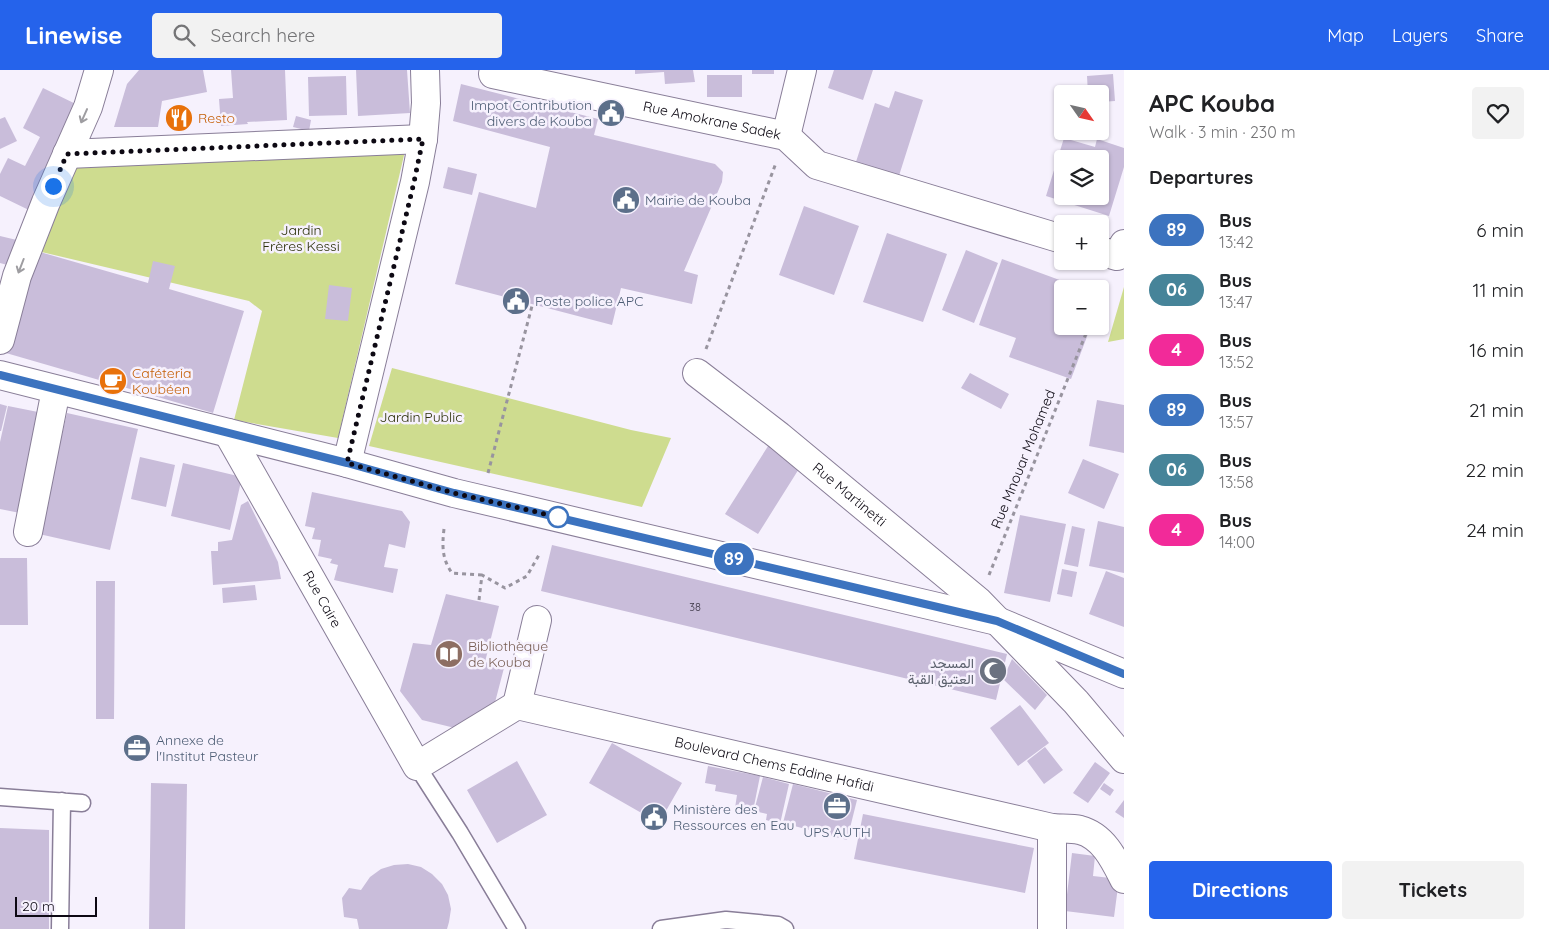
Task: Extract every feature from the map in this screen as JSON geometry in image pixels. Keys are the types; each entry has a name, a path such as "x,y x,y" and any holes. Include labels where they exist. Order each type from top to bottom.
{"street":[{"path":"0,340 17,276 46,202 88,107 99,70"},
{"path":"347,463 423,139 426,103 425,70"},
{"path":"786,136 802,70"},
{"name":"Rue Amokrane Sadek","path":"493,74 786,136 817,165 1054,237"},
{"path":"67,154 423,139"},
{"name":"Rue Martinetti","path":"697,373 787,442 978,601 1076,702 1124,759"},
{"path":"0,375 347,463 454,493 997,621 1124,674"},
{"path":"28,532 56,390"},
{"name":"Rue Caire","path":"228,434 417,766"},
{"path":"417,766 517,705 537,620"},
{"name":"Boulevard Chems Eddine Hafidi","path":"517,705 1052,828 1080,830 1098,839 1113,858 1124,878"},
{"path":"1052,828 1052,929"}],"lane":[{"path":"417,766 460,833 517,929"},
{"path":"0,797 82,803"},
{"path":"60,929 62,801"},
{"path":"661,929 726,920 778,924 785,929"}],"path":[{"path":"697,373 786,136"},
{"path":"488,473 532,306"},
{"name":"Rue Mnouar Mohamed","path":"978,601 1084,335"},
{"path":"444,529 442,545 445,563 452,572 482,575 505,588 527,576 540,552"},
{"path":"479,600 482,575"}],"green space":[{"name":"Jardin Frères Kessi","path":"405,151 338,438 234,420 262,311 249,301 33,250 73,167"},
{"path":"1124,287 1124,339 1108,342"},
{"name":"Jardin Public","path":"392,368 631,430 671,438 642,507 369,446"}],"building":[{"path":"139,70 203,70 207,92 162,101 158,127 114,127 127,84"},
{"path":"231,70 285,70 287,120 247,122 248,124 221,126 219,99 233,98"},
{"path":"356,70 407,70 410,113 358,116"},
{"path":"635,70 693,70 695,82 665,84 664,72 635,74"},
{"path":"752,70 774,70 774,74 752,74"},
{"path":"834,70 873,70 863,100 828,88"},
{"path":"1113,74 1115,101 1109,101 1109,85 1088,85 1087,76"},
{"path":"707,75 742,75 742,97 707,97"},
{"path":"346,76 347,115 309,116 308,77"},
{"name":"Mairie de Kouba","path":"461,84 598,119 594,135 715,164 723,172 722,182 684,271 698,275 692,304 621,288 612,325 455,284 479,192 536,208 550,147 453,121"},
{"path":"43,88 84,108 33,212 0,196 0,174 8,158 25,166 40,137 23,128"},
{"path":"895,91 923,100 897,182 854,168 875,103 889,108"},
{"path":"296,116 311,120 309,131 293,127"},
{"path":"5,117 17,141 0,149 0,119"},
{"path":"1063,140 1071,140 1095,147 1097,140 1100,140 1124,148 1124,167 1109,216 1074,205 1109,205 1109,150 1060,150"},
{"path":"448,167 477,174 472,195 443,188"},
{"path":"1054,170 1054,199 1046,196"},
{"path":"804,206 859,226 834,295 779,275"},
{"path":"887,233 947,254 923,322 863,302"},
{"path":"0,236 21,241 15,267 0,263"},
{"path":"33,250 148,283 153,261 175,266 169,289 244,311 213,413 6,353"},
{"path":"966,250 998,263 974,323 942,310"},
{"path":"1002,259 1059,280 1054,280 1054,335 1088,335 1071,379 1009,357 1016,338 979,325"},
{"path":"329,285 352,288 348,321 325,319"},
{"path":"970,373 1009,394 1001,409 961,388"},
{"path":"1097,400 1124,405 1124,453 1089,446"},
{"path":"0,404 7,406 1,431 0,431"},
{"path":"8,406 43,413 20,513 0,509 0,442"},
{"path":"67,413 138,429 110,550 39,534"},
{"path":"770,443 802,464 758,534 725,514"},
{"path":"140,457 175,465 166,507 131,499"},
{"path":"1083,459 1119,474 1104,509 1068,493"},
{"path":"183,463 242,477 230,530 171,516"},
{"path":"312,492 402,511 410,522 405,548 389,544 384,567 398,569 393,593 334,580 338,565 330,563 332,559 318,556 321,540 312,539 315,528 305,526"},
{"path":"248,501 278,562 281,579 213,585 211,551 218,551 218,542 232,540 241,505"},
{"path":"1020,515 1066,524 1050,602 1004,593"},
{"path":"1098,521 1124,527 1124,573 1089,566"},
{"path":"1072,526 1085,529 1078,567 1064,564"},
{"path":"552,545 1007,654 996,700 541,591"},
{"path":"0,558 27,558 28,625 0,625"},
{"path":"1062,569 1077,572 1072,597 1057,594"},
{"path":"1106,571 1124,578 1124,627 1089,614"},
{"path":"96,581 115,581 114,719 96,719"},
{"path":"255,585 257,600 223,603 222,588"},
{"name":"Bibliothèque de Kouba","path":"446,594 499,606 485,662 504,668 493,710 455,728 422,720 400,691 413,643 431,645"},
{"path":"1012,659 1047,695 1035,710 1003,679"},
{"path":"1020,705 1049,743 1018,766 990,728"},
{"path":"612,743 682,783 659,823 589,783"},
{"path":"1045,747 1063,770 1044,784 1027,761"},
{"path":"517,761 547,815 497,843 467,790"},
{"path":"1095,762 1110,773 1088,803 1073,793"},
{"path":"708,766 760,776 753,811 735,808 737,795 715,791 716,785 705,783"},
{"path":"763,777 789,784 780,824 766,820 767,814 754,811"},
{"path":"151,783 187,784 185,929 149,929"},
{"path":"1104,783 1114,790 1110,796 1100,789"},
{"path":"793,784 857,800 847,840 783,823"},
{"path":"1124,800 1124,818 1115,812"},
{"path":"863,814 1034,848 1025,893 854,859"},
{"path":"0,828 49,830 49,929 0,929"},
{"path":"1072,853 1095,856 1093,876 1119,879 1114,917 1065,911"},
{"path":"408,864 421,867 442,884 448,895 451,909 447,929 359,929 357,919 344,917 342,898 349,888 361,890 370,877 381,869 394,865"}],"bus line":[{"name":"89","path":"0,375 347,463 454,493 997,621 1124,674"}],"place":[{"name":"Impot Contribution divers de Kouba","path":"611,113"},
{"name":"Resto","path":"179,118"},
{"name":"Mairie de Kouba","path":"626,200"},
{"name":"Poste police APC","path":"516,301"},
{"name":"Caféteria Koubéen","path":"113,381"},
{"name":"Bibliothèque de Kouba","path":"449,654"},
{"name":"المسجد العتيق القبة","path":"993,671"},
{"name":"Annexe de l'Institut Pasteur","path":"137,748"},
{"name":"UPS AUTH","path":"837,806"},
{"name":"Ministère des Ressources en Eau","path":"654,817"}],"route":[{"path":"53,186 67,154 423,139 347,463 454,493 558,517"}]}
